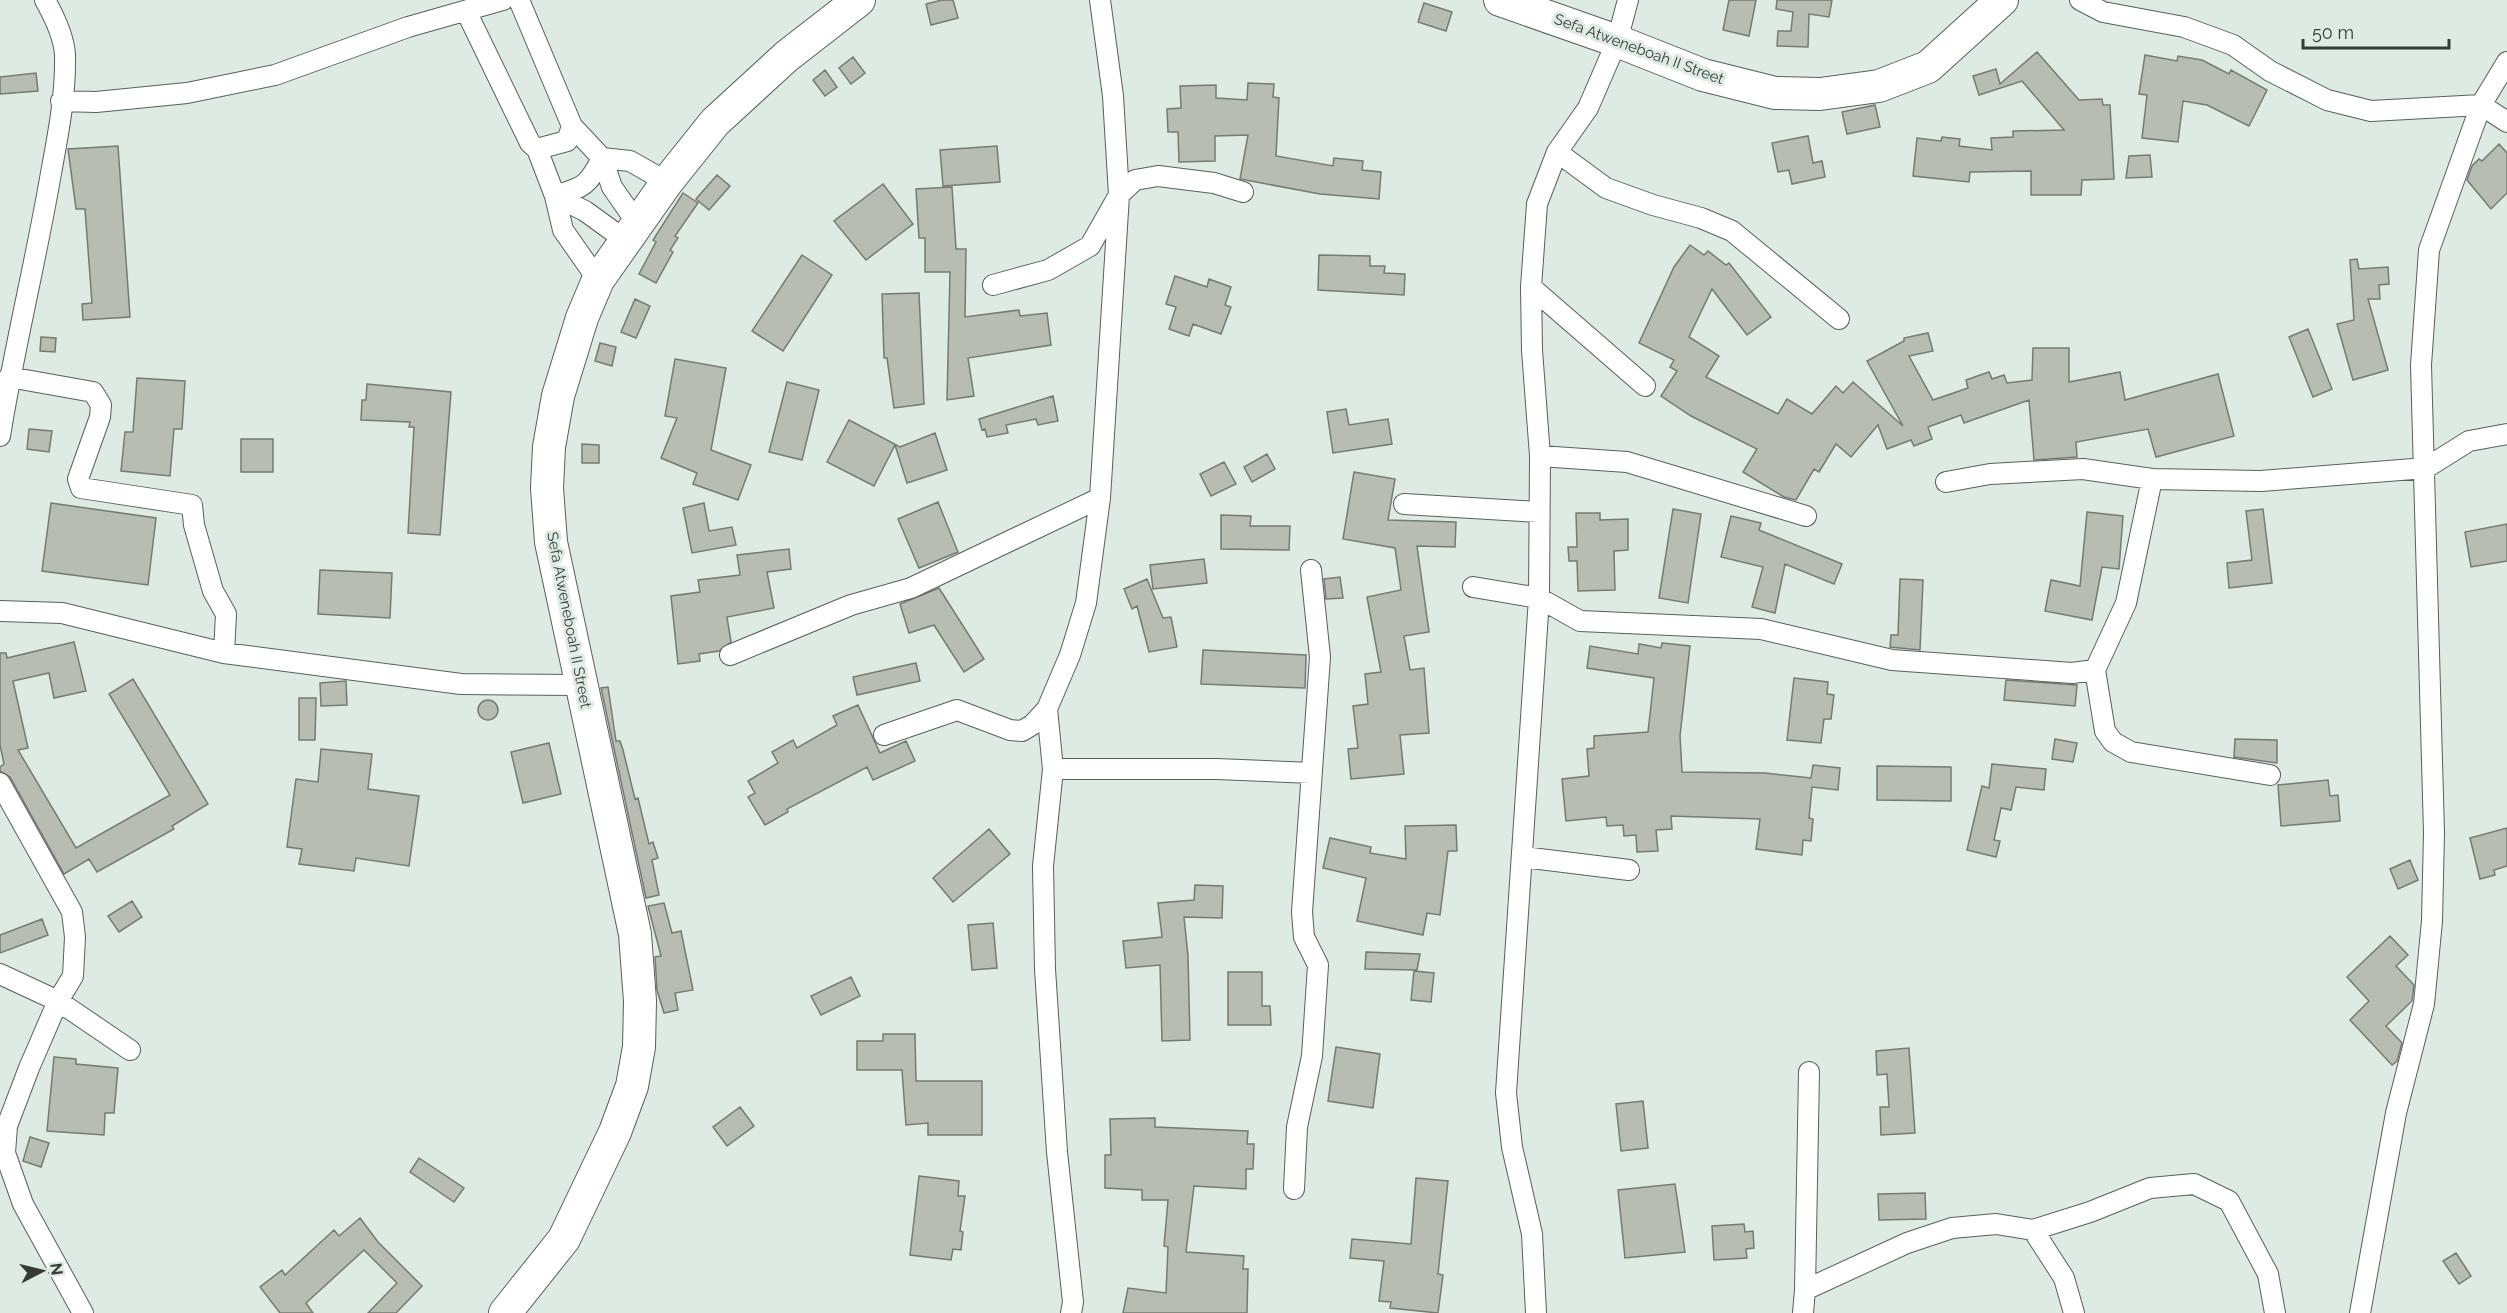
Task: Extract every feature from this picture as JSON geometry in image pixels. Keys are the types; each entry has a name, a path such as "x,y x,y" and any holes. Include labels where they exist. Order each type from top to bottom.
{"main road":[{"name":"Sefa Atweneboah II Street","path":"505,1313 564,1239 615,1132 632,1086 639,1047 640,1001 635,934 551,542 547,488 549,447 558,396 582,318 598,280 667,182 715,122 787,56 859,0"},
{"name":"Sefa Atweneboah II Street","path":"1500,0 1617,40 1703,75 1775,93 1820,94 1879,86 1928,67 2002,0"}],"street":[{"path":"0,436 9,377 42,225 61,101 65,54 55,18 45,0"},
{"path":"61,101 96,102 187,93 275,75 408,27 503,0"},
{"path":"519,0 572,126 602,158 631,231"},
{"path":"884,735 957,710 1010,730 1022,731 1032,725 1047,709 1070,655 1086,603 1100,498 1119,195 1113,96 1100,0"},
{"path":"1536,1313 1532,1234 1512,1147 1506,1093 1512,969 1523,857 1531,688 1539,598 1540,456 1532,350 1531,287 1537,204 1557,152 1588,108 1617,40 1628,0"},
{"path":"2080,0 2103,12 2184,27 2234,45 2278,76 2326,100 2371,111 2481,105 2507,122"},
{"path":"466,10 530,142 537,149 555,196 563,230 598,280"},
{"path":"2360,1313 2397,1113 2424,1004 2433,921 2434,833 2426,468 2421,365 2428,250 2481,105 2507,62"},
{"path":"537,149 567,141 572,126"},
{"path":"1557,152 1606,188 1653,206 1701,218 1732,231 1839,319"},
{"path":"602,158 630,161 667,182"},
{"path":"555,196 582,188 590,181 602,158"},
{"path":"993,285 1048,270 1090,246 1119,195 1135,180 1158,176 1214,183 1244,192"},
{"path":"555,196 631,231"},
{"path":"1531,287 1645,386"},
{"path":"9,377 93,393 101,405 100,417 78,479 81,488 192,505 194,525 213,591 226,614 224,653"},
{"path":"1946,482 1990,474 2083,469 2152,479 2261,481 2426,468 2469,441 2507,434"},
{"path":"1540,456 1627,462 1806,516"},
{"path":"2152,479 2126,603 2095,670 2106,731 2113,742 2131,752 2270,775"},
{"path":"730,655 851,605 911,588 1100,498"},
{"path":"1404,504 1539,512"},
{"path":"1294,1189 1297,1127 1312,1056 1318,965 1304,937 1302,912 1320,657 1311,570"},
{"path":"1473,587 1539,598 1580,621 1761,629 1892,660 2072,673 2095,670"},
{"path":"0,611 62,613 224,653 461,684 580,685"},
{"path":"1047,709 1053,769 1043,866 1045,969 1057,1152 1073,1302 1071,1313"},
{"path":"1053,769 1216,769 1311,773"},
{"path":"0,783 72,912 75,937 73,976 58,1001 7,1126 5,1153 23,1204 82,1313"},
{"path":"1523,857 1629,870"},
{"path":"0,974 58,1001 130,1050"},
{"path":"1803,1313 1806,1290 1809,1072"},
{"path":"1806,1290 1907,1243 1952,1228 1996,1224 2033,1230 2090,1212 2150,1188 2194,1184 2229,1201 2268,1274 2275,1313"},
{"path":"2033,1230 2064,1278 2074,1313"}],"building":[{"path":"953,0 958,18 931,25 926,4"},
{"path":"1729,0 1756,0 1749,36 1723,30"},
{"path":"1777,0 1832,0 1829,17 1809,14 1808,47 1777,46 1778,31 1791,31 1793,12 1776,9"},
{"path":"1424,3 1452,12 1446,31 1418,22"},
{"path":"2037,52 2079,100 2102,99 2103,105 2110,105 2114,179 2082,180 2081,195 2031,195 2031,171 1970,172 1969,182 1913,176 1917,138 1941,141 1942,137 1960,139 1959,146 1992,150 1991,138 2013,137 2013,131 2064,130 2022,81 1979,95 1973,76 1996,69 2000,84"},
{"path":"2145,55 2177,61 2178,56 2202,60 2229,74 2231,70 2267,90 2249,126 2207,105 2183,101 2178,142 2142,138 2147,95 2139,94"},
{"path":"853,57 865,73 851,84 839,68"},
{"path":"825,70 837,87 825,96 813,80"},
{"path":"36,73 38,91 0,94 0,77"},
{"path":"1248,83 1274,84 1273,97 1279,98 1276,156 1333,166 1334,158 1363,161 1362,170 1381,172 1379,199 1320,194 1240,179 1248,135 1215,136 1215,161 1179,162 1178,132 1168,132 1167,109 1181,108 1180,86 1216,85 1216,98 1247,100"},
{"path":"1875,105 1880,127 1847,134 1842,112"},
{"path":"1808,136 1813,163 1822,161 1825,177 1792,184 1789,170 1778,172 1772,143"},
{"path":"2499,144 2507,153 2507,193 2491,209 2467,180 2472,166 2479,159 2482,161"},
{"path":"118,146 130,317 83,320 82,304 92,303 85,209 76,209 68,149"},
{"path":"997,146 1000,182 943,186 940,150"},
{"path":"2150,155 2152,177 2126,178 2129,156"},
{"path":"717,175 730,186 709,210 696,199"},
{"path":"883,184 913,224 866,260 834,221"},
{"path":"952,187 956,249 966,249 965,317 1019,310 1020,316 1047,313 1051,345 968,358 974,396 947,400 950,272 925,272 925,238 919,238 916,189"},
{"path":"683,193 698,203 675,236 678,238 670,250 673,252 656,283 639,274 656,242 653,240"},
{"path":"1690,245 1704,255 1708,251 1726,265 1729,263 1771,317 1747,335 1712,289 1689,337 1719,356 1706,377 1778,414 1787,399 1812,414 1836,386 1843,393 1853,382 1903,426 1867,361 1904,341 1904,338 1928,333 1933,351 1909,356 1933,400 1968,388 1966,380 1989,372 1992,379 2004,375 2007,383 2032,380 2033,348 2069,348 2069,382 2120,372 2125,400 2218,374 2234,436 2156,457 2148,429 2076,442 2077,457 2034,460 2029,400 1964,423 1961,415 1928,427 1932,439 1914,446 1911,440 1887,449 1878,425 1851,457 1836,444 1819,472 1814,469 1796,500 1784,497 1743,472 1757,449 1691,416 1661,396 1677,371 1670,367 1674,360 1639,343 1674,267"},
{"path":"802,255 832,275 783,351 752,331"},
{"path":"1319,255 1370,256 1370,266 1385,266 1384,273 1405,274 1404,295 1318,290"},
{"path":"2357,259 2359,269 2388,267 2389,284 2379,285 2380,299 2368,299 2388,370 2353,380 2337,324 2354,320 2350,260"},
{"path":"1175,276 1207,287 1209,279 1231,287 1225,305 1231,307 1221,334 1193,324 1189,336 1169,329 1176,307 1166,304"},
{"path":"919,293 924,404 894,408 887,358 884,358 882,294"},
{"path":"635,299 650,306 636,338 621,332"},
{"path":"2308,329 2332,389 2313,397 2289,337"},
{"path":"41,337 56,338 55,352 40,351"},
{"path":"600,343 616,347 612,366 595,361"},
{"path":"675,359 726,368 711,450 751,465 738,500 693,484 697,473 661,458 677,418 665,416"},
{"path":"137,378 185,381 182,429 174,429 170,476 121,471 125,432 133,432"},
{"path":"787,382 819,390 802,460 769,452"},
{"path":"367,384 451,392 440,535 408,533 414,427 409,427 410,422 361,420 362,400 366,400"},
{"path":"1053,396 1058,421 1038,425 1036,419 1006,425 1008,433 987,437 985,429 982,430 979,419"},
{"path":"1346,409 1349,425 1388,419 1392,444 1333,453 1327,412"},
{"path":"849,420 900,447 935,433 947,470 907,483 895,445 874,486 827,462"},
{"path":"29,429 52,431 49,452 27,449"},
{"path":"241,439 273,439 273,472 241,472"},
{"path":"582,444 599,445 599,463 582,463"},
{"path":"1267,454 1275,469 1252,482 1244,467"},
{"path":"1224,462 1236,484 1211,496 1200,474"},
{"path":"1354,472 1395,479 1388,520 1456,522 1455,547 1417,546 1429,632 1404,636 1410,670 1424,668 1429,733 1400,735 1404,774 1351,779 1348,749 1358,748 1353,706 1368,704 1365,674 1381,672 1367,597 1401,590 1395,548 1343,539"},
{"path":"938,502 958,552 919,568 898,519"},
{"path":"51,503 156,518 148,585 42,571"},
{"path":"704,503 709,531 732,527 736,545 692,553 683,508"},
{"path":"1673,509 1701,514 1688,603 1659,598"},
{"path":"2263,509 2272,583 2229,588 2227,563 2252,560 2246,511"},
{"path":"2087,512 2123,516 2119,569 2102,567 2092,620 2045,611 2051,580 2080,586"},
{"path":"1576,513 1600,513 1600,520 1628,519 1628,550 1614,551 1615,590 1578,591 1577,561 1569,561 1568,547 1577,547"},
{"path":"1221,515 1251,516 1250,526 1290,526 1289,550 1221,549"},
{"path":"1731,516 1761,523 1759,530 1842,564 1834,584 1785,564 1775,613 1752,607 1763,567 1721,557"},
{"path":"2507,524 2507,561 2471,567 2465,532"},
{"path":"789,549 791,569 767,572 774,608 727,617 731,642 719,651 699,654 700,661 678,664 671,596 700,592 698,580 740,575 737,555"},
{"path":"1204,559 1207,583 1153,589 1150,565"},
{"path":"320,570 392,573 390,618 318,614"},
{"path":"1340,577 1343,598 1326,599 1324,579"},
{"path":"1147,579 1163,618 1171,617 1177,647 1149,652 1137,606 1132,609 1124,589"},
{"path":"1900,579 1923,580 1920,650 1890,647 1891,635 1898,635"},
{"path":"939,588 984,659 964,672 934,625 909,633 900,604"},
{"path":"74,642 86,691 54,698 49,673 13,681 28,748 18,750 76,848 170,795 109,694 133,679 208,804 172,826 174,829 97,872 89,859 64,874 10,777 0,771 0,767 4,764 0,745 0,653 6,653 7,658"},
{"path":"1662,643 1690,646 1680,736 1682,772 1765,773 1811,778 1813,765 1840,768 1838,790 1812,787 1809,818 1813,819 1811,841 1803,840 1802,855 1756,849 1760,819 1671,816 1672,829 1656,830 1658,851 1637,852 1636,835 1624,836 1623,825 1607,826 1606,817 1566,821 1562,779 1589,776 1587,749 1594,748 1594,736 1648,732 1654,678 1587,668 1590,646 1638,654 1639,644 1661,648"},
{"path":"1203,650 1306,655 1305,688 1201,684"},
{"path":"916,663 920,681 857,695 853,677"},
{"path":"1794,678 1828,682 1827,694 1834,695 1831,719 1824,719 1821,743 1787,740"},
{"path":"2006,680 2077,685 2075,706 2004,700"},
{"path":"346,681 347,705 321,706 320,683"},
{"path":"608,687 616,741 620,741 635,799 638,798 649,844 653,842 658,858 652,860 659,895 646,898 601,688"},
{"path":"299,698 316,698 315,740 299,740"},
{"path":"488,700 495,703 498,710 495,717 488,720 481,717 478,710 481,703"},
{"path":"858,705 880,753 906,741 915,761 873,780 867,767 787,809 788,812 765,825 748,797 755,793 748,781 778,763 772,752 793,740 797,748 837,725 833,716"},
{"path":"2055,739 2077,743 2073,762 2052,759"},
{"path":"2235,739 2277,740 2277,763 2234,757"},
{"path":"549,743 561,794 523,803 511,752"},
{"path":"321,749 372,754 368,789 419,796 409,866 356,858 354,871 299,864 302,849 287,847 296,779 318,782"},
{"path":"1992,764 2046,769 2044,790 2016,787 2011,810 2001,808 1994,840 2000,841 1996,857 1967,850 1982,786 1989,788"},
{"path":"1877,766 1951,767 1951,801 1877,800"},
{"path":"2328,780 2330,796 2338,795 2340,821 2281,826 2278,785"},
{"path":"1456,825 1457,851 1448,851 1440,915 1427,913 1423,935 1357,921 1366,878 1323,868 1330,838 1371,847 1370,853 1406,859 1405,826"},
{"path":"2507,828 2507,866 2494,870 2495,875 2480,879 2470,838"},
{"path":"989,829 1010,854 953,902 933,878"},
{"path":"2410,860 2418,880 2398,889 2390,869"},
{"path":"1195,885 1223,886 1222,918 1184,917 1188,956 1190,1040 1162,1041 1160,965 1126,968 1123,941 1162,937 1158,903 1194,900"},
{"path":"132,901 142,917 119,932 108,916"},
{"path":"664,903 672,933 681,931 693,990 675,993 678,1010 664,1013 657,990 655,957 661,956 648,906"},
{"path":"42,919 48,935 0,953 0,935"},
{"path":"993,923 997,968 972,970 968,925"},
{"path":"2390,936 2408,955 2396,966 2414,985 2412,1001 2386,1026 2402,1043 2397,1061 2392,1065 2350,1020 2369,1001 2347,977"},
{"path":"1366,952 1420,954 1417,970 1365,969"},
{"path":"1414,971 1434,973 1431,1002 1411,1000"},
{"path":"1228,972 1262,972 1262,1006 1270,1006 1271,1025 1228,1025"},
{"path":"851,977 860,996 821,1015 811,996"},
{"path":"883,1034 915,1034 916,1081 982,1081 982,1135 928,1135 928,1123 906,1125 902,1070 857,1070 857,1041 883,1041"},
{"path":"1336,1047 1380,1054 1373,1108 1328,1101"},
{"path":"1909,1048 1915,1133 1881,1135 1880,1107 1889,1107 1887,1074 1877,1075 1876,1051"},
{"path":"54,1057 76,1059 76,1064 118,1068 114,1113 105,1113 104,1135 47,1131"},
{"path":"1643,1101 1648,1148 1621,1151 1616,1104"},
{"path":"740,1107 754,1126 727,1146 713,1127"},
{"path":"1155,1118 1155,1127 1248,1131 1247,1144 1254,1144 1253,1169 1246,1169 1246,1189 1194,1186 1186,1252 1244,1256 1243,1269 1248,1269 1247,1313 1123,1313 1128,1288 1166,1293 1168,1247 1164,1246 1168,1200 1142,1200 1142,1190 1105,1188 1105,1155 1111,1155 1110,1119"},
{"path":"30,1137 49,1143 41,1167 23,1161"},
{"path":"419,1158 464,1188 454,1202 410,1172"},
{"path":"919,1176 959,1181 958,1196 965,1196 960,1231 963,1232 961,1250 953,1249 951,1260 910,1255"},
{"path":"1416,1178 1448,1181 1438,1274 1443,1275 1438,1313 1390,1308 1391,1302 1379,1301 1384,1261 1350,1258 1352,1239 1411,1244"},
{"path":"1675,1184 1685,1252 1625,1258 1618,1190"},
{"path":"1925,1193 1926,1219 1879,1220 1878,1194"},
{"path":"360,1218 378,1242 422,1286 396,1313 368,1313 397,1283 364,1250 306,1303 313,1313 280,1313 260,1287 282,1270 285,1275 334,1230 339,1236"},
{"path":"1744,1224 1745,1232 1753,1231 1754,1248 1746,1249 1747,1258 1714,1260 1712,1226"},
{"path":"2456,1253 2471,1276 2459,1284 2443,1261"}]}
